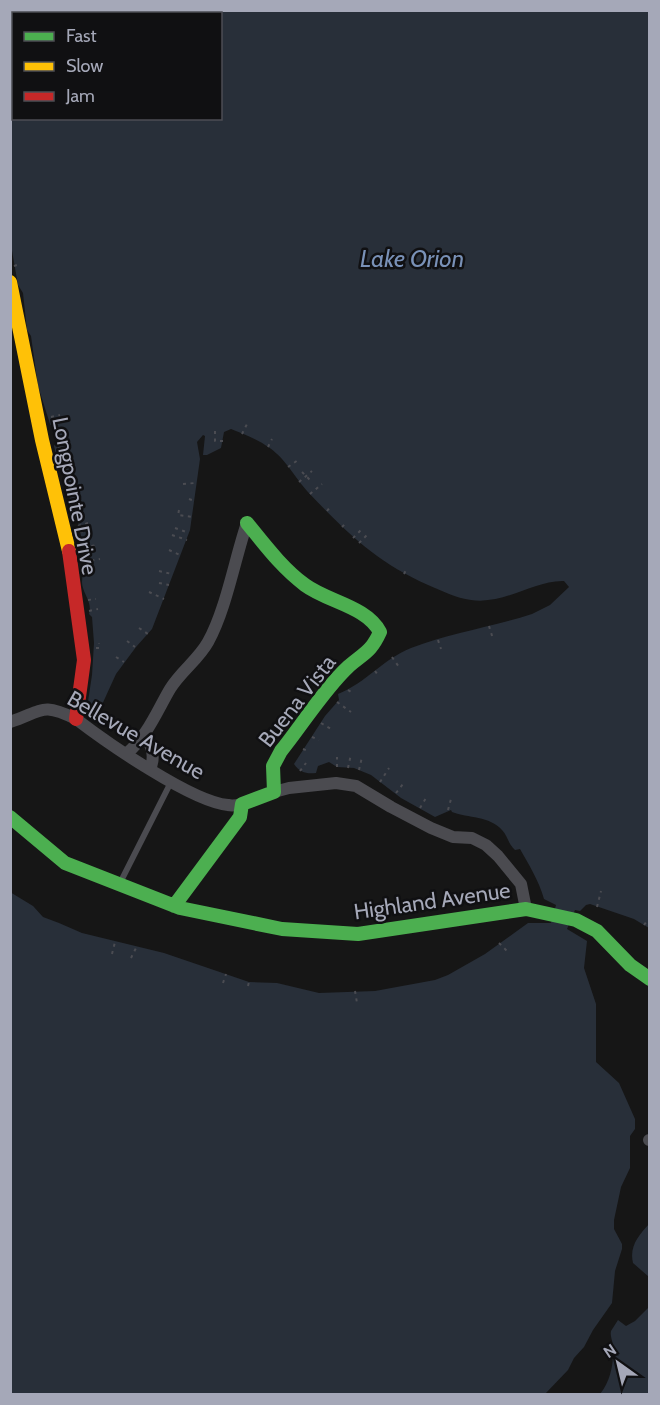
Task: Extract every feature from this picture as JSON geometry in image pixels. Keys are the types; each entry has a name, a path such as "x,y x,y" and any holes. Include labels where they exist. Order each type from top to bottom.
{"street":[{"name":"Longpointe Drive","path":"10,282 42,440 69,552 83,643 84,660 76,719"},
{"name":"Buena Vista","path":"247,523 297,579 313,590 366,617 379,627 380,632 366,654 349,666 281,752 273,766 274,792"},
{"path":"126,754 136,746 173,684 209,640 247,523"},
{"name":"Bellevue Avenue","path":"10,722 38,710 46,709 64,713 171,782 200,797 230,806 242,804"},
{"path":"145,733 154,755 150,769"},
{"path":"174,906 240,817 242,804 290,788 336,783 356,786 431,828 453,837 472,838 486,845 521,884 533,910 576,920 597,931 630,964 650,979"},
{"name":"Highland Avenue","path":"10,817 65,862 174,906 282,929 358,934 472,916 533,910"}],"lane":[{"path":"120,884 171,782"}],"path":[{"path":"14,266 20,264"},
{"path":"48,418 60,415"},
{"path":"242,434 247,424"},
{"path":"215,431 215,441 224,441"},
{"path":"268,447 272,439"},
{"path":"55,449 67,446"},
{"path":"288,467 298,460"},
{"path":"64,470 73,469"},
{"path":"299,482 312,471"},
{"path":"302,472 310,480"},
{"path":"65,477 74,475"},
{"path":"183,484 195,483"},
{"path":"310,494 322,484"},
{"path":"189,499 195,501"},
{"path":"327,511 332,506"},
{"path":"179,510 178,515 193,517"},
{"path":"77,518 85,516"},
{"path":"78,526 88,523"},
{"path":"342,527 346,523"},
{"path":"175,528 189,533"},
{"path":"80,532 90,530"},
{"path":"353,538 361,530"},
{"path":"172,535 186,540"},
{"path":"359,543 367,535"},
{"path":"84,547 98,545"},
{"path":"169,550 180,555"},
{"path":"86,555 88,567"},
{"path":"86,561 100,559"},
{"path":"404,574 406,570"},
{"path":"159,572 172,574"},
{"path":"159,583 169,585"},
{"path":"148,592 164,599"},
{"path":"88,600 96,599"},
{"path":"89,611 98,609"},
{"path":"489,626 493,639"},
{"path":"139,628 148,634"},
{"path":"438,640 441,649"},
{"path":"127,641 135,647"},
{"path":"99,648 99,654"},
{"path":"117,657 124,662"},
{"path":"392,657 399,668"},
{"path":"375,671 378,675"},
{"path":"348,690 354,694"},
{"path":"337,702 351,712"},
{"path":"321,723 331,729"},
{"path":"312,737 319,740"},
{"path":"303,749 308,751"},
{"path":"348,768 351,754"},
{"path":"337,757 337,767"},
{"path":"359,770 362,757"},
{"path":"300,771 306,763"},
{"path":"381,782 389,768"},
{"path":"396,793 403,784"},
{"path":"420,808 426,798"},
{"path":"448,810 451,799"},
{"path":"597,907 601,891"},
{"path":"644,925 650,917"},
{"path":"112,954 115,942"},
{"path":"499,943 507,951"},
{"path":"131,958 136,946"},
{"path":"223,982 226,974"},
{"path":"248,986 249,982"},
{"path":"355,991 357,1003"}],"water":[{"name":"Lake Orion","path":"11,11 649,11 649,928 634,919 590,904 580,911 575,910 567,929 587,941 584,968 596,1004 596,1062 619,1083 635,1119 635,1129 630,1136 630,1168 621,1187 614,1220 614,1229 622,1244 622,1249 615,1271 612,1303 568,1370 545,1394 11,1394 10,892 33,906 43,917 82,933 164,953 249,982 277,983 319,993 375,991 435,980 485,954 528,923 551,923 556,905 544,899 537,879 520,849 513,848 497,825 451,810 435,817 401,798 371,775 354,768 337,767 329,762 318,766 316,773 310,773 301,771 294,764 325,716 339,700 338,694 357,684 392,658 426,643 532,614 550,605 569,587 564,581 553,582 484,601 465,599 444,592 409,576 363,545 321,506 282,459 265,445 231,429 224,432 221,448 203,455 205,436 203,435 197,442 200,459 190,530 152,629 116,674 95,720 90,719 87,708 94,643 92,617 89,614 90,605 82,582 86,556 76,515 64,484 66,479 64,471 60,470 54,446 56,443 54,430 38,386 31,336 27,330 23,293 18,285 11,245"},
{"path":"649,1224 649,1277 633,1263 632,1251 636,1241"},
{"path":"649,1307 649,1394 600,1394 607,1383 612,1365 611,1331 618,1320 626,1326 635,1321"}],"traffic: fast":[{"path":"174,906 240,817 242,804 274,792 273,766 281,751 331,685 370,648 380,632 366,616 305,585 274,556 247,523"},
{"path":"10,817 65,863 180,908 282,929 358,934 526,909 576,920 597,931 630,965 650,979"}],"traffic: slow":[{"path":"10,282 42,440 69,551"}],"traffic: jam":[{"path":"69,551 84,660 76,719"}]}
